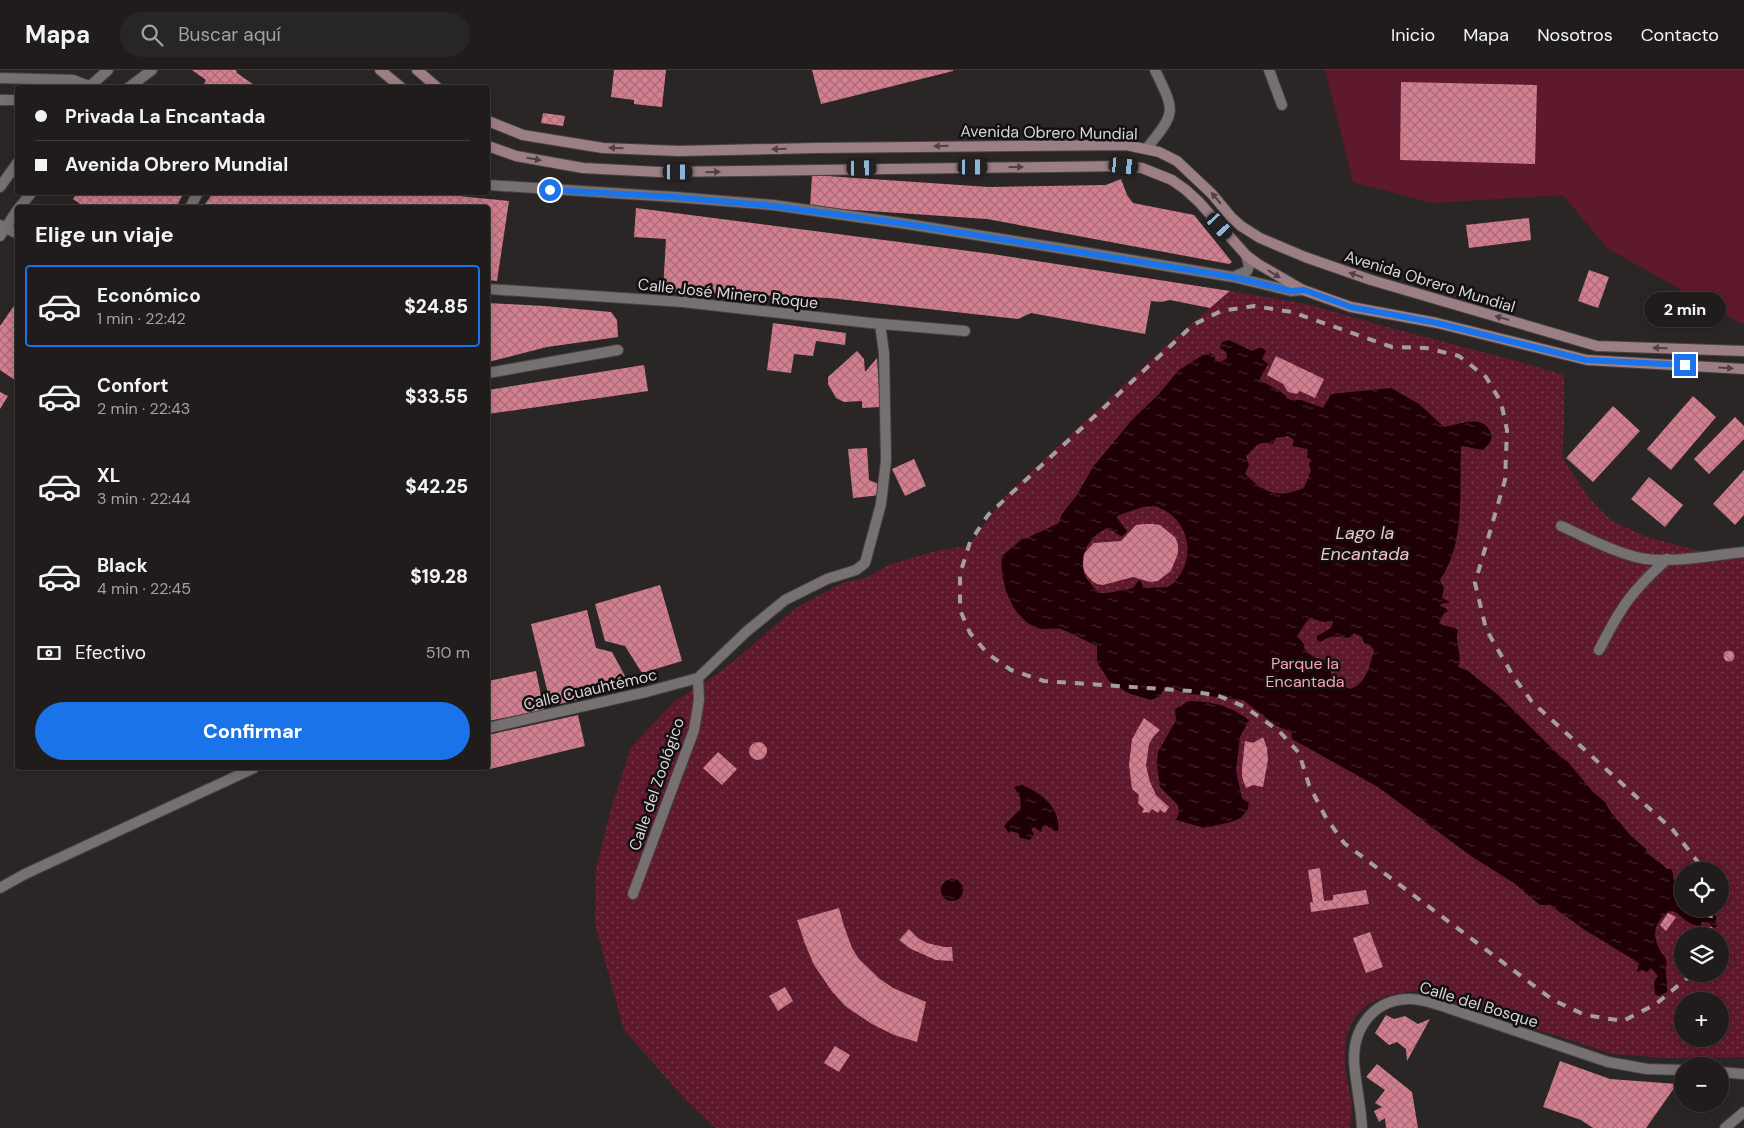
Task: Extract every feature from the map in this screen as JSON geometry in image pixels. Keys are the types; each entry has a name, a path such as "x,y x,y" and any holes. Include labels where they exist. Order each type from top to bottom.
{"main road":[{"path":"380,70 398,85"},
{"path":"417,70 434,85"},
{"name":"Avenida Obrero Mundial","path":"490,122 523,135 603,148 669,151 1126,145 1147,148 1177,161 1212,194 1231,217 1260,238 1305,257 1371,280 1596,346 1744,351"},
{"name":"Avenida Obrero Mundial","path":"490,147 516,156 584,168 658,172 1124,166 1142,168 1172,180 1186,190 1246,255 1279,278 1304,290 1351,307 1437,323 1586,360 1744,369"}],"street":[{"path":"93,85 108,70"},
{"path":"132,85 152,70"},
{"path":"1147,148 1164,128 1170,112 1170,102 1155,70"},
{"path":"1269,70 1282,105"},
{"path":"0,78 73,80 86,85"},
{"path":"0,100 15,100"},
{"path":"0,187 15,166"},
{"path":"490,185 675,197 773,206 907,224 1233,277 1291,291 1304,290"},
{"path":"21,205 29,195"},
{"path":"15,212 1,230 15,233"},
{"path":"1233,277 1247,271 1250,266 1246,255"},
{"name":"Calle José Minero Roque","path":"490,288 683,302 880,324 964,331"},
{"path":"698,678 739,638 785,600 828,579 856,570 865,564 881,504 886,460 884,353 880,324"},
{"path":"490,372 618,350"},
{"path":"1561,526 1640,558 1667,559 1744,552"},
{"path":"1599,650 1615,619 1629,599 1638,587 1667,559"},
{"name":"Calle Cuauhtémoc","path":"490,728 646,692 698,678"},
{"name":"Calle del Zoológico","path":"633,894 694,730 699,700 698,678"},
{"path":"0,888 25,874 250,770"},
{"name":"Calle del Bosque","path":"1362,1114 1354,1058 1359,1030 1366,1018 1375,1010 1407,999 1422,1000 1608,1062 1648,1069 1674,1070"},
{"path":"1729,1073 1744,1074"},
{"path":"1725,1128 1744,1112"},
{"path":"1362,1114 1362,1128"},
{"path":"1362,1114 1368,1128"}],"green space":[{"path":"1325,70 1744,70 1744,325 1607,248 1563,195 1432,203 1353,182"},
{"name":"Parque la Encantada","path":"1230,291 1306,304 1564,375 1562,457 1588,497 1612,521 1647,537 1727,558 1744,558 1744,1057 1667,1058 1613,1054 1417,991 1386,996 1363,1009 1354,1019 1345,1045 1345,1063 1352,1105 1350,1128 715,1128 684,1098 624,1030 595,924 596,869 611,809 631,747 674,702 723,670 796,608 842,583 866,578 888,565 939,550 968,546 1007,494 1169,343"}],"water":[{"name":"Lago la Encantada","path":"1229,340 1252,351 1261,347 1266,351 1262,359 1268,364 1259,380 1280,391 1290,400 1301,400 1323,408 1331,394 1391,388 1419,404 1444,427 1477,422 1487,427 1491,433 1491,438 1490,443 1483,450 1461,446 1458,533 1448,565 1440,580 1444,588 1442,598 1450,602 1440,604 1448,611 1444,613 1439,623 1458,630 1457,640 1460,658 1458,667 1467,670 1498,695 1567,761 1593,792 1605,802 1631,836 1667,869 1671,869 1674,880 1674,912 1669,911 1660,919 1655,934 1657,944 1666,959 1667,992 1659,996 1655,994 1654,982 1658,976 1651,968 1647,972 1642,970 1637,972 1639,963 1585,930 1550,905 1540,905 1514,883 1471,856 1378,787 1292,739 1291,732 1277,726 1243,700 1184,693 1168,686 1159,697 1151,700 1128,693 1109,681 1097,662 1097,646 1061,629 1035,627 1024,620 1017,612 1004,585 1002,556 1022,539 1059,523 1062,514 1077,495 1093,467 1132,420 1158,395 1179,370 1203,355 1211,353 1215,357 1215,361 1221,362 1227,358 1226,352 1220,348 1222,342","holes":["1288,436 1294,440 1292,446 1308,449 1307,458 1311,459 1309,465 1311,471 1304,488 1286,493 1272,492 1265,490 1245,474 1249,465 1246,456 1260,443 1273,444 1276,438","1154,506 1167,511 1183,530 1187,542 1187,554 1185,566 1178,577 1168,587 1143,588 1142,582 1139,580 1133,588 1108,593 1098,592 1085,576 1083,568 1083,560 1088,545 1093,538 1107,528 1121,536 1124,535 1127,531 1117,517 1119,515 1143,507","1311,618 1323,622 1333,621 1331,628 1317,636 1317,640 1321,642 1327,638 1349,638 1354,633 1362,637 1364,643 1370,645 1374,650 1364,679 1355,687 1350,689 1338,682 1331,674 1332,666 1328,661 1315,657 1304,648 1304,644 1297,636"]},
{"path":"1189,701 1220,705 1249,720 1240,737 1236,771 1242,798 1249,803 1248,809 1241,818 1231,822 1205,828 1176,820 1179,813 1178,805 1160,787 1157,765 1158,752 1176,720 1175,709"},
{"path":"1022,785 1043,797 1053,808 1058,822 1058,831 1045,825 1042,827 1041,832 1034,827 1031,829 1034,834 1030,840 1020,838 1018,833 1010,831 1009,833 1004,826 1021,808 1020,797 1014,787"},
{"path":"952,879 960,882 963,890 960,898 952,901 944,898 941,890 944,882"},
{"name":"Lago la Encantada","path":"1682,917 1717,917 1715,922 1718,926 1713,927 1708,922 1702,922 1700,926 1690,923"}],"building":[{"path":"192,70 236,70 237,73 254,85 204,85 206,80"},
{"path":"614,70 666,70 662,107 634,104 634,100 611,97"},
{"path":"812,70 953,70 953,71 821,104"},
{"path":"1401,82 1537,85 1535,164 1400,160"},
{"path":"543,113 565,116 563,126 541,123"},
{"path":"812,175 989,187 1106,185 1121,179 1127,195 1133,203 1194,215 1232,262 1229,264 987,219 810,207"},
{"path":"76,195 182,195 178,205 130,205 132,200 129,205 82,205 73,199"},
{"path":"212,195 449,195 509,201 497,281 490,280 490,205 204,205"},
{"path":"636,208 992,254 1230,291 1210,308 1170,300 1161,302 1151,301 1145,334 1031,313 1018,319 830,298 663,291 666,239 634,237"},
{"path":"1529,218 1531,240 1469,248 1466,225"},
{"path":"1589,270 1609,277 1598,308 1578,301"},
{"path":"490,303 611,312 617,320 618,337 547,347 490,361"},
{"path":"15,304 15,380 0,370 0,326"},
{"path":"773,323 846,333 845,345 816,341 813,356 794,354 791,373 767,370"},
{"path":"857,351 864,359 865,372 877,358 880,407 862,408 862,401 844,402 836,398 828,384 828,377"},
{"path":"1276,356 1324,379 1315,398 1300,391 1297,394 1288,392 1283,384 1267,375"},
{"path":"644,365 648,391 490,414 490,390"},
{"path":"0,392 8,396 0,409"},
{"path":"1693,396 1716,417 1671,470 1647,449"},
{"path":"1613,406 1640,431 1593,482 1566,458"},
{"path":"1735,417 1744,426 1744,439 1709,474 1694,459"},
{"path":"867,448 869,480 881,485 881,495 853,498 848,449"},
{"path":"914,459 926,486 905,496 892,469"},
{"path":"1744,470 1744,515 1735,525 1713,504"},
{"path":"1649,477 1683,505 1665,527 1631,499"},
{"path":"1136,525 1160,525 1175,537 1178,544 1178,553 1171,571 1158,581 1150,582 1133,577 1103,585 1092,581 1085,573 1083,566 1084,554 1089,548 1094,543 1121,541"},
{"path":"660,585 682,661 642,673 625,646 605,641 595,604"},
{"path":"587,610 596,648 612,652 631,687 551,706 531,624"},
{"path":"1729,650 1735,656 1729,662 1723,656"},
{"path":"536,671 544,710 490,721 490,681"},
{"path":"578,715 585,746 490,769 490,735"},
{"path":"1144,718 1160,730 1149,744 1146,766 1156,795 1169,807 1165,813 1160,810 1158,813 1152,809 1149,813 1142,812 1144,809 1138,803 1139,795 1132,789 1129,765 1132,739"},
{"path":"1263,737 1267,748 1268,760 1263,787 1253,785 1246,788 1242,777 1245,741 1253,743"},
{"path":"758,742 766,747 767,751 762,759 758,760 750,755 749,751 754,743"},
{"path":"718,752 737,769 722,785 703,768"},
{"path":"1320,868 1324,901 1333,900 1333,895 1366,890 1369,904 1311,912 1310,902 1313,903 1308,870"},
{"path":"839,908 852,948 859,959 880,979 893,988 926,1002 917,1042 894,1035 872,1024 845,1006 831,990 814,965 797,920"},
{"path":"1668,913 1676,917 1666,931 1660,925"},
{"path":"909,929 918,938 927,943 952,947 953,961 936,960 911,949 899,940"},
{"path":"1370,932 1383,967 1366,973 1353,938"},
{"path":"785,987 793,1001 778,1011 769,996"},
{"path":"1386,1015 1394,1019 1405,1016 1418,1024 1430,1019 1407,1061 1406,1049 1397,1042 1389,1045 1375,1033"},
{"path":"835,1046 850,1055 839,1072 824,1063"},
{"path":"1560,1061 1610,1079 1674,1084 1674,1088 1646,1128 1593,1128 1581,1120 1543,1107"},
{"path":"1377,1064 1412,1092 1418,1128 1386,1128 1385,1118 1379,1122 1374,1111 1382,1107 1375,1103 1385,1090 1366,1077"}],"railway":[{"path":"1682,982 1656,1004 1623,1021 1585,1015 1553,1000 1344,843 1325,816 1309,785 1299,753 1279,731 1245,707 1219,696 1191,691 1044,681 1011,670 988,654 970,633 960,610 960,574 970,542 988,515 1193,325 1221,311 1254,306 1292,312 1392,347 1426,348 1459,356 1486,377 1501,402 1507,430 1505,480 1475,583 1486,629 1513,676 1532,702 1673,830 1698,862"},
{"path":"1710,927 1711,917"}],"route":[{"path":"550,190 675,197 773,206 907,224 1233,277 1291,291 1304,290 1351,307 1437,323 1586,360 1685,365"}]}
